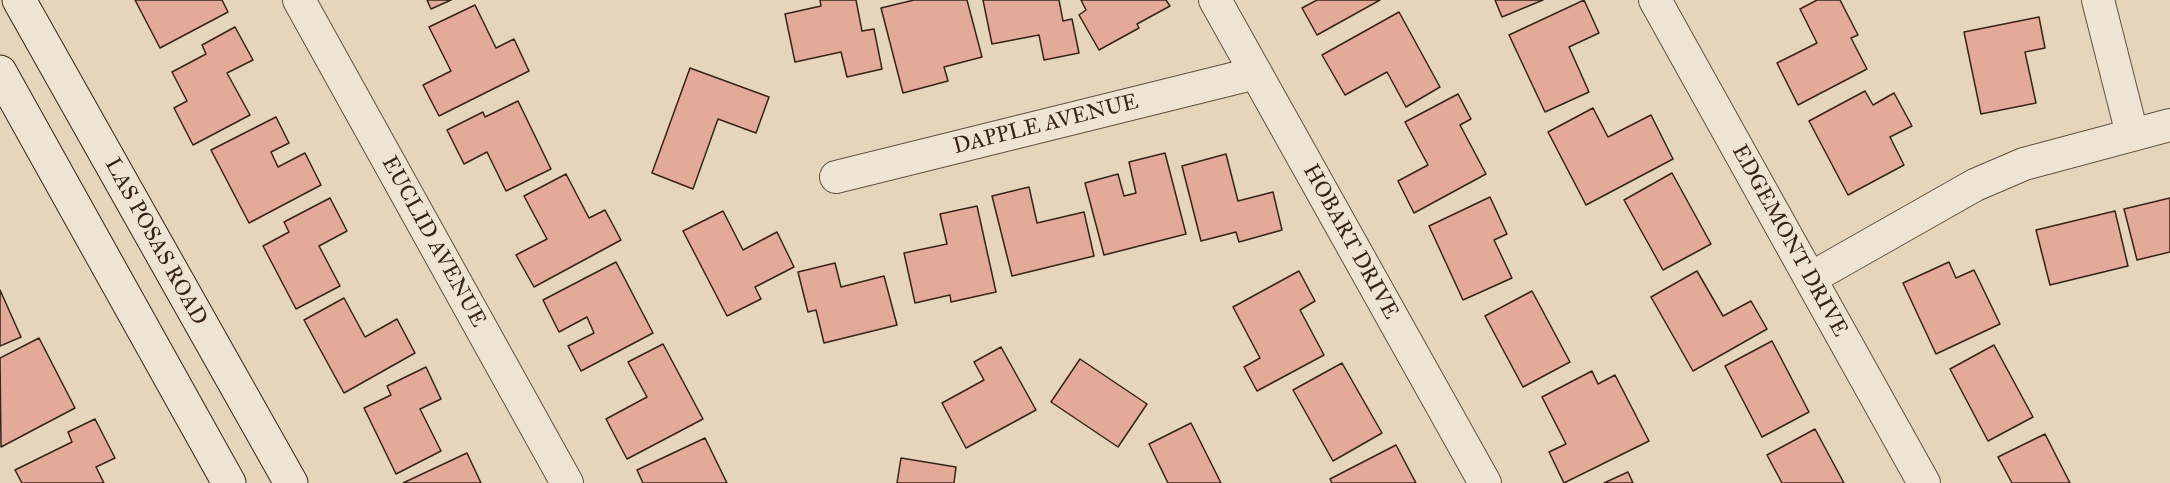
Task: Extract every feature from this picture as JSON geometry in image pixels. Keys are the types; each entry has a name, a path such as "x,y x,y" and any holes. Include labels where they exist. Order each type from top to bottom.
{"main road":[{"name":"LAS POSAS ROAD","path":"19,0 291,483"},
{"path":"0,72 229,483"}],"street":[{"name":"EUCLID AVENUE","path":"299,0 567,483"},
{"name":"HOBART DRIVE","path":"1215,0 1485,483"},
{"name":"EDGEMONT DRIVE","path":"1654,0 1924,483"},
{"path":"2098,0 2132,134"},
{"name":"DAPPLE AVENUE","path":"836,177 1256,73"},
{"path":"1811,278 1975,184 2024,164 2170,125"}],"building":[{"path":"135,0 222,0 228,12 160,48"},
{"path":"427,0 451,0 431,9"},
{"path":"820,0 856,0 862,31 874,29 882,69 847,77 841,52 795,62 785,14 821,6"},
{"path":"914,0 967,0 982,57 944,67 948,81 903,93 881,8"},
{"path":"983,0 1059,0 1063,21 1072,19 1079,53 1044,60 1039,35 992,44"},
{"path":"1081,0 1166,0 1170,6 1137,24 1139,28 1099,50 1079,15 1086,10"},
{"path":"1317,0 1380,0 1317,35 1302,8"},
{"path":"1495,0 1543,0 1502,17"},
{"path":"1584,0 1599,33 1569,47 1589,92 1545,112 1509,35"},
{"path":"1817,0 1840,0 1858,35 1851,38 1867,69 1798,105 1777,63 1817,43 1800,9"},
{"path":"475,5 496,48 514,39 529,71 439,116 423,85 451,71 429,27"},
{"path":"1399,12 1440,87 1406,107 1387,72 1345,95 1322,55"},
{"path":"2039,17 2045,48 2025,52 2036,103 1981,114 1964,32"},
{"path":"235,27 253,60 227,73 250,115 193,145 174,108 187,101 172,72 206,54 202,45"},
{"path":"690,68 769,97 756,133 718,119 693,189 652,173"},
{"path":"1865,91 1873,105 1894,93 1912,126 1890,137 1904,165 1848,195 1809,121"},
{"path":"1458,94 1471,119 1460,125 1486,174 1414,213 1398,181 1428,165 1405,122"},
{"path":"518,101 551,169 506,191 487,152 464,164 447,130 483,112 485,117"},
{"path":"1593,108 1608,137 1651,115 1673,159 1586,205 1548,132"},
{"path":"276,117 289,143 271,152 278,167 305,153 321,185 249,223 211,150"},
{"path":"1165,153 1186,234 1104,255 1085,183 1118,174 1124,196 1136,193 1129,162"},
{"path":"1226,154 1238,201 1273,192 1282,230 1239,242 1236,232 1201,241 1182,166"},
{"path":"1672,173 1711,244 1663,270 1624,200"},
{"path":"566,174 589,218 605,210 621,240 534,287 516,255 547,239 524,196"},
{"path":"1029,187 1037,223 1084,212 1094,256 1012,276 992,196"},
{"path":"1490,197 1507,234 1494,240 1512,278 1463,300 1429,226"},
{"path":"330,198 347,231 319,246 340,286 296,309 263,246 289,232 284,222"},
{"path":"2170,198 2170,252 2137,260 2124,209"},
{"path":"977,206 996,292 951,302 950,295 915,303 904,253 947,244 940,214"},
{"path":"723,211 743,250 777,232 794,267 755,287 761,299 727,316 683,231"},
{"path":"2115,211 2128,266 2050,285 2036,230"},
{"path":"616,262 653,333 581,371 568,346 594,333 587,317 559,332 543,300"},
{"path":"1949,262 1956,278 1974,270 2000,324 1936,354 1903,283"},
{"path":"835,263 841,287 884,276 897,325 824,343 816,310 808,312 798,272"},
{"path":"1299,271 1315,301 1300,310 1324,355 1257,391 1244,367 1260,358 1233,307"},
{"path":"1697,271 1723,316 1751,301 1767,329 1693,371 1651,297"},
{"path":"0,290 21,337 0,346"},
{"path":"1532,291 1570,362 1523,387 1485,316"},
{"path":"344,298 365,337 397,319 415,353 344,393 304,320"},
{"path":"39,338 75,408 1,447 0,358"},
{"path":"1772,341 1809,412 1762,437 1725,366"},
{"path":"663,344 703,419 627,459 606,419 647,397 628,362"},
{"path":"1994,345 2033,417 1988,441 1950,369"},
{"path":"1001,347 1036,410 966,448 942,403 984,380 974,362"},
{"path":"1080,359 1147,404 1118,447 1051,402"},
{"path":"1342,363 1382,433 1333,461 1293,390"},
{"path":"426,367 441,399 420,409 441,451 396,474 364,408 391,395 387,386"},
{"path":"1592,371 1598,384 1615,375 1649,441 1564,483 1549,452 1566,444 1542,397"},
{"path":"95,419 115,458 96,467 104,483 22,483 15,470 72,442 68,432"},
{"path":"1191,423 1221,483 1168,483 1149,444"},
{"path":"1815,429 1844,483 1782,483 1767,455"},
{"path":"2045,434 2070,483 2012,483 1998,457"},
{"path":"705,438 727,483 643,483 637,470"},
{"path":"1396,445 1416,483 1332,483 1330,479"},
{"path":"467,453 481,483 403,483"},
{"path":"901,458 956,467 954,483 897,483"},
{"path":"1628,472 1633,483 1604,483"}]}
